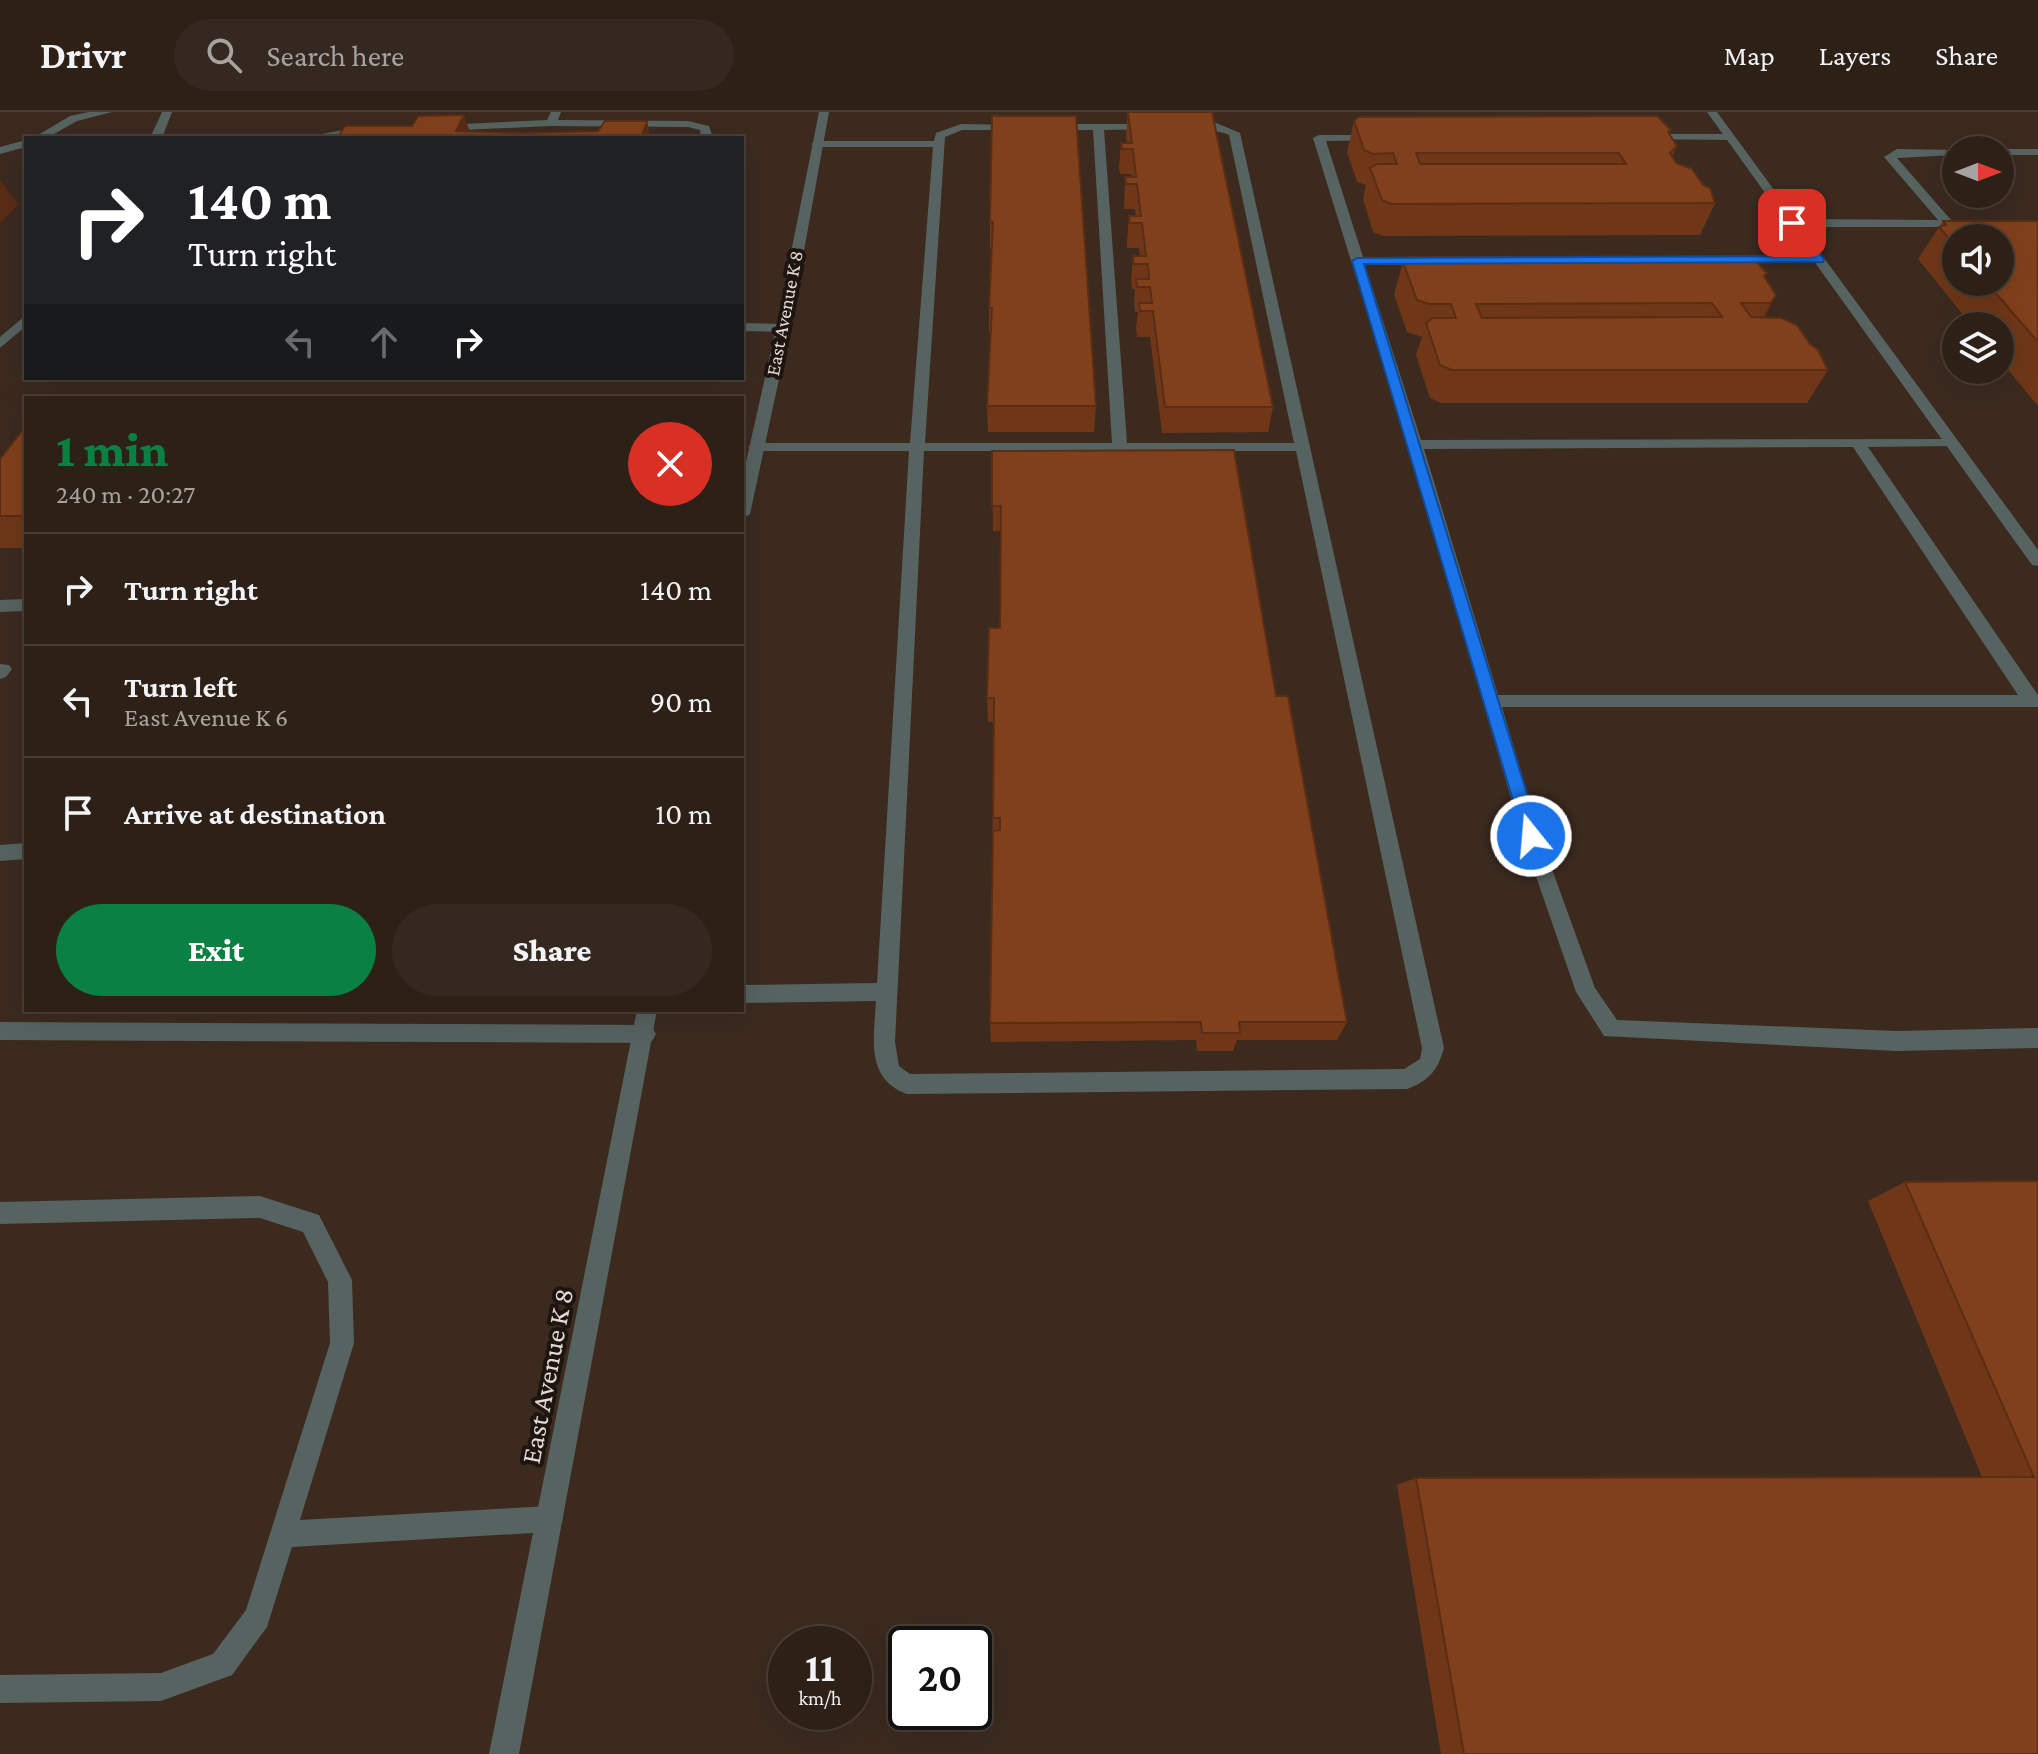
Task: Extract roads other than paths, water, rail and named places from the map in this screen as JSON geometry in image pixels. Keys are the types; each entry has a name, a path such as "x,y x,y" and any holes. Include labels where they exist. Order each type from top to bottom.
{"street":[{"path":"42,136 74,118 107,112"},
{"path":"157,136 167,112"},
{"name":"East Avenue K 8","path":"744,504 783,328 824,112"},
{"path":"1712,112 2038,561"},
{"path":"431,129 554,118 688,124 705,128 707,136"},
{"path":"1214,125 1234,133 1433,1048 1429,1065 1407,1079 907,1084 889,1072 884,1042 917,447 939,144 940,135 961,127 1214,125"},
{"path":"1098,126 1120,447"},
{"path":"341,135 383,129"},
{"path":"1635,137 1729,137"},
{"path":"1398,138 1319,138 1415,445 1531,836 1586,992 1611,1029 1896,1041 2038,1038"},
{"path":"0,151 24,144"},
{"path":"817,144 939,144"},
{"path":"1942,152 1897,152 1890,157 1948,224"},
{"path":"2014,152 2038,152"},
{"path":"1792,223 1948,224"},
{"path":"1707,260 1819,259"},
{"path":"1357,261 1437,261"},
{"path":"0,344 24,321"},
{"path":"744,327 783,328"},
{"path":"1415,445 1951,442"},
{"path":"1858,443 2035,701"},
{"path":"755,447 1302,447"},
{"path":"0,606 24,605"},
{"path":"1491,701 2035,701"},
{"path":"0,853 24,851"},
{"path":"744,994 887,992"},
{"path":"0,1031 646,1022"},
{"name":"East Avenue K 8","path":"504,1754 646,1022"},
{"path":"0,1213 260,1207 311,1223 340,1280 342,1343 257,1617 222,1665 161,1687 0,1689"},
{"path":"283,1534 550,1519"}]}
